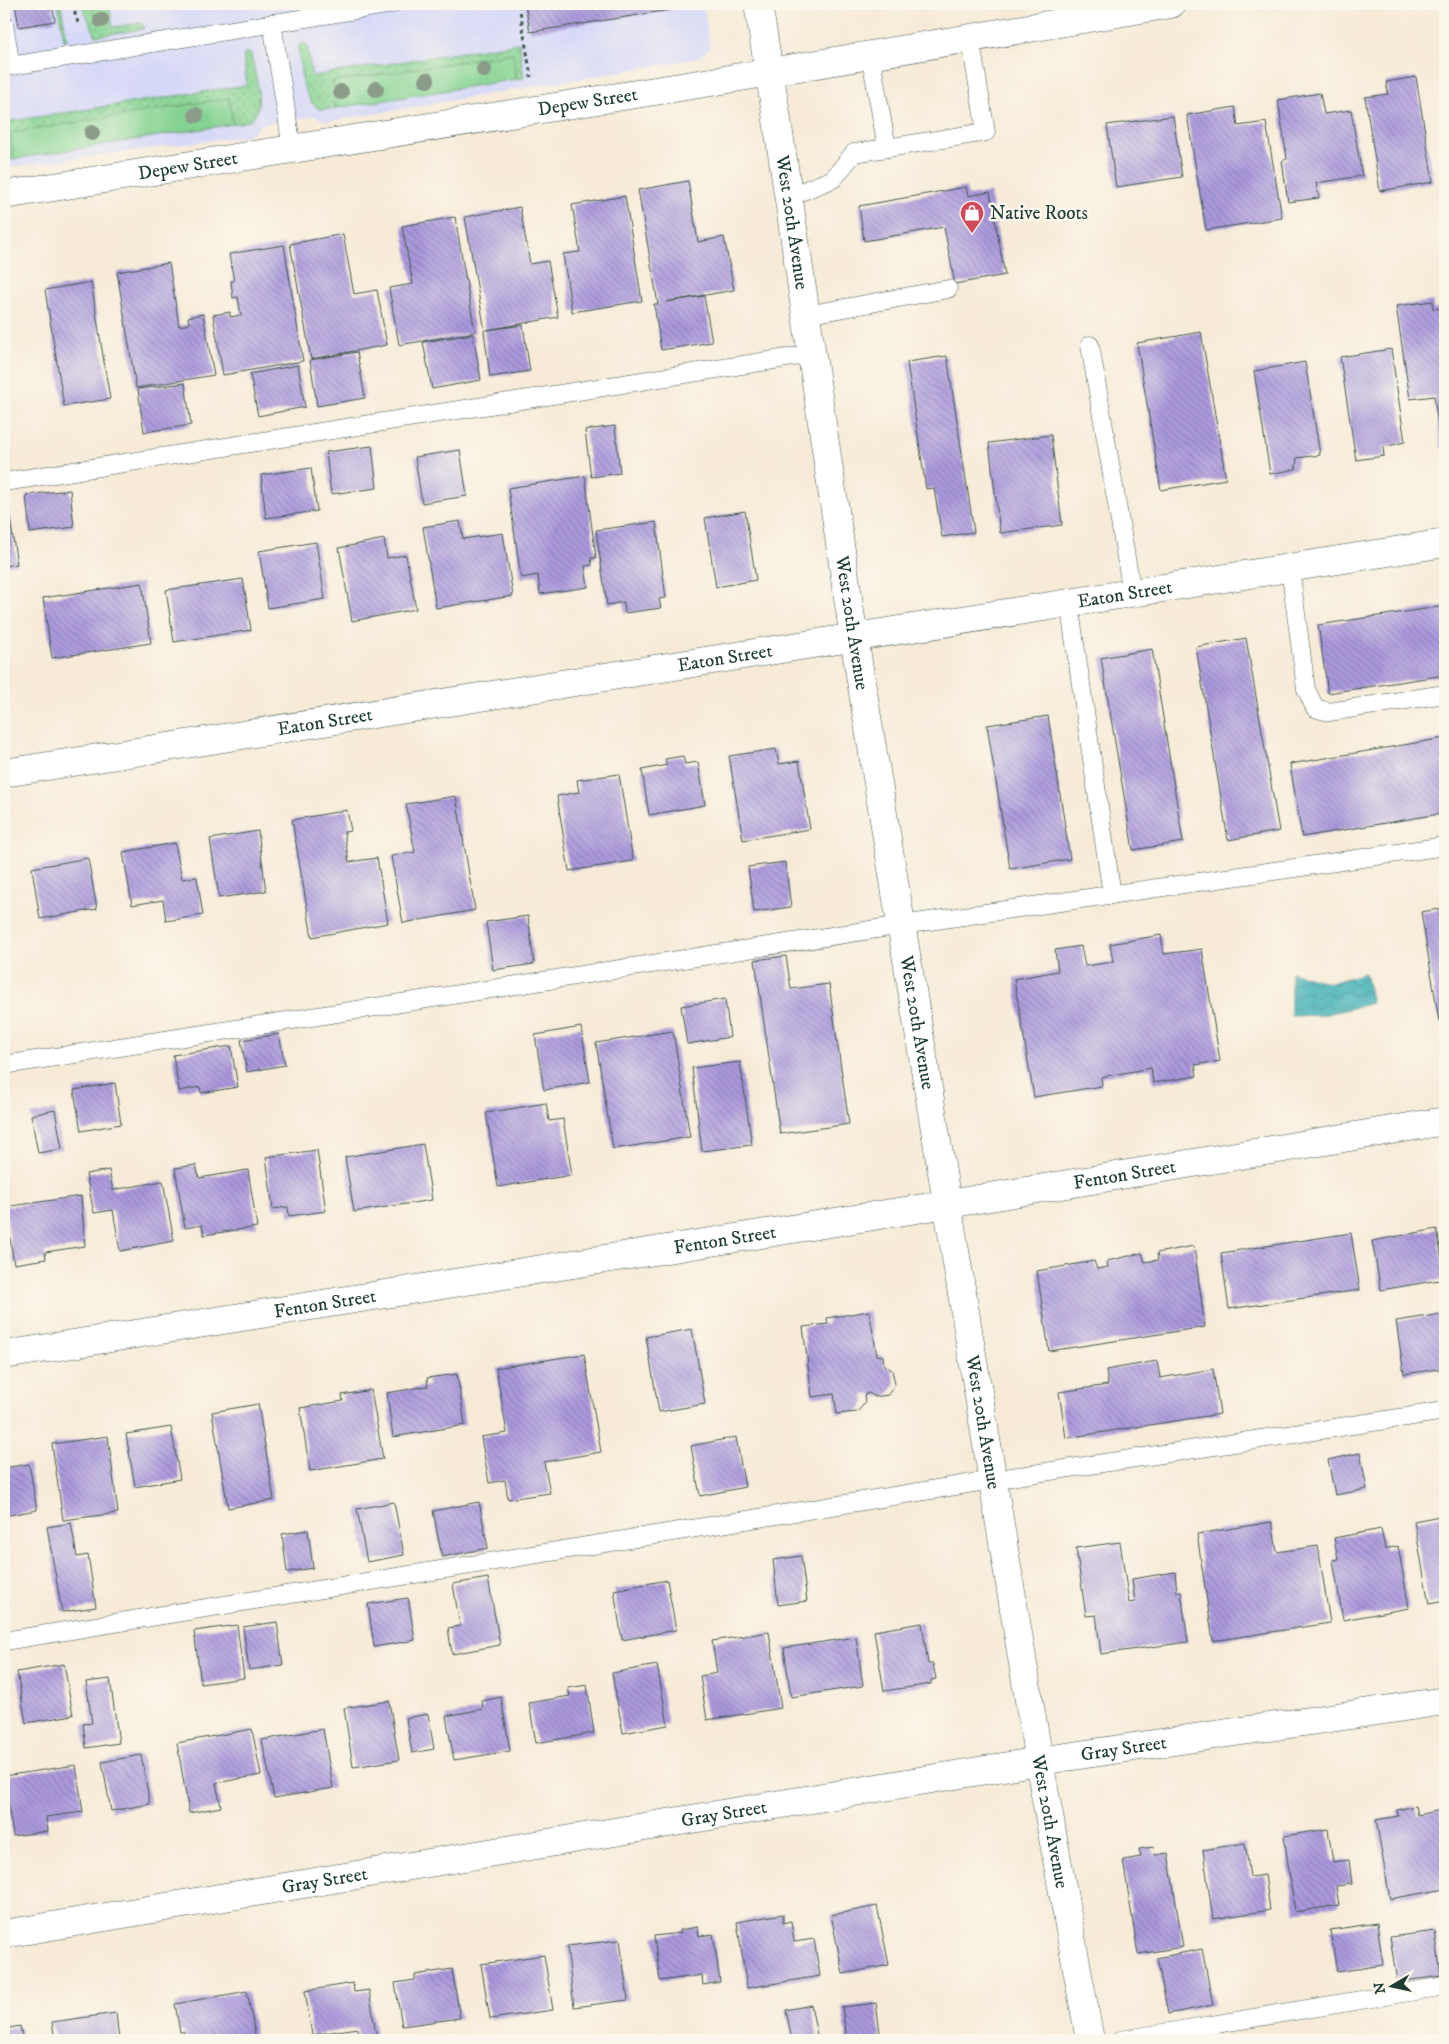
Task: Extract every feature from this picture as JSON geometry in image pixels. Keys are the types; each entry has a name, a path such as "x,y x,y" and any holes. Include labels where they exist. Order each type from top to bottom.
{"street":[{"name":"West 20th Avenue","path":"758,4 770,70 854,638 1038,1761 1090,2040"},
{"name":"Depew Street","path":"4,195 870,54 970,37 1109,8 1171,4"},
{"name":"Eaton Street","path":"4,773 1445,542"},
{"name":"Fenton Street","path":"4,1356 948,1204 1445,1121"},
{"name":"Gray Street","path":"4,1934 1038,1761 1445,1701"}],"lane":[{"path":"4,24 11,66 392,4"},
{"path":"272,23 292,148"},
{"path":"788,197 833,179 854,153 986,132 970,37"},
{"path":"870,54 887,148"},
{"path":"806,315 948,289"},
{"path":"1090,345 1132,593"},
{"path":"4,482 812,354"},
{"path":"1290,568 1306,689 1316,708 1329,712 1445,694"},
{"path":"1069,603 1112,895"},
{"path":"4,1065 902,925 1445,846"},
{"path":"4,1641 992,1480 1445,1412"},
{"path":"1121,2040 1445,1986"}],"path":[{"path":"519,4 531,82"}],"shaded area":[{"path":"4,4 703,4 710,47 700,57 688,60 338,120 327,121 315,116 261,124 255,131 245,136 4,168"}],"green space":[{"path":"58,4 61,4 67,40 64,40"},
{"path":"81,4 109,4 113,27 140,23 144,26 143,29 96,36"},
{"path":"302,43 307,45 312,76 519,43 524,78 517,79 513,53 333,82 336,108 320,110 313,104 305,90 298,47"},
{"path":"246,52 251,54 259,98 255,115 250,121 233,124 229,98 10,133 14,159 7,160 4,117 11,121 247,85 243,56"},
{"path":"513,53 517,79 336,108 332,82"},
{"path":"229,98 233,124 14,159 10,133"}],"water":[{"path":"1291,972 1330,983 1365,973 1372,1003 1323,1015 1291,1016"}],"building":[{"path":"15,4 52,4 55,21 19,27"},
{"path":"525,4 669,4 670,10 530,32"},
{"path":"1416,77 1433,182 1380,191 1365,97 1388,94 1386,82"},
{"path":"1320,93 1324,114 1351,110 1362,176 1316,183 1319,198 1288,202 1282,161 1287,159 1278,100"},
{"path":"1235,107 1238,126 1266,122 1282,218 1206,230 1187,115"},
{"path":"1173,116 1182,177 1116,187 1107,125"},
{"path":"688,181 698,242 724,237 734,290 666,302 704,296 712,342 661,350 654,304 658,304 638,190"},
{"name":"Native Roots","path":"966,187 968,196 990,192 1005,275 955,284 944,227 864,241 859,206"},
{"path":"625,196 642,301 572,312 563,254 580,252 572,205"},
{"path":"520,207 530,264 548,261 558,317 487,330 523,325 530,371 490,377 485,331 465,217"},
{"path":"455,217 475,332 399,345 389,288 413,284 402,226"},
{"path":"343,234 354,294 377,290 387,345 311,359 290,244"},
{"path":"284,245 303,361 223,375 213,315 230,312 230,317 241,315 238,297 233,298 231,281 234,281 229,254"},
{"path":"169,263 179,326 189,324 188,317 203,314 214,375 136,388 117,272"},
{"path":"91,282 110,399 64,406 45,290"},
{"path":"1433,301 1433,309 1445,308 1445,447 1441,448 1434,396 1410,399 1396,306"},
{"path":"1201,332 1226,479 1161,490 1137,343"},
{"path":"473,334 481,380 432,389 423,342"},
{"path":"1391,349 1405,442 1383,447 1384,456 1356,460 1340,357"},
{"path":"357,352 365,398 317,406 310,360"},
{"path":"947,356 974,532 942,537 934,488 926,489 907,362"},
{"path":"1305,362 1320,455 1297,458 1296,469 1270,474 1254,371"},
{"path":"298,365 305,407 258,416 250,374"},
{"path":"185,383 191,425 144,432 138,389"},
{"path":"615,426 620,473 591,477 585,430"},
{"path":"1051,435 1062,525 1000,533 989,443"},
{"path":"372,446 377,488 331,494 326,452"},
{"path":"460,450 467,496 422,503 415,457"},
{"path":"311,468 317,511 266,518 261,475"},
{"path":"585,476 596,558 591,558 592,565 585,566 588,587 540,594 538,575 521,578 508,488"},
{"path":"70,490 74,527 30,533 26,495"},
{"path":"745,511 756,580 716,587 705,518"},
{"path":"9,512 17,564 4,566 4,513"},
{"path":"460,521 463,539 503,533 513,596 436,608 423,527"},
{"path":"656,522 666,598 659,599 661,608 625,613 624,602 607,605 596,530"},
{"path":"384,539 387,558 406,555 416,609 352,621 339,548"},
{"path":"316,542 325,599 268,608 259,551"},
{"path":"243,579 251,630 174,642 166,590"},
{"path":"142,583 151,643 52,658 43,598"},
{"path":"1445,606 1445,675 1328,693 1318,625"},
{"path":"1246,638 1279,831 1228,840 1196,647"},
{"path":"1152,649 1183,842 1133,850 1101,658"},
{"path":"1048,716 1070,859 1010,869 987,725"},
{"path":"1445,738 1445,813 1302,837 1290,764"},
{"path":"776,749 779,764 799,761 810,829 743,840 729,756"},
{"path":"683,756 685,764 698,762 705,805 649,815 642,770 667,765 665,759"},
{"path":"619,774 633,861 569,871 557,796 579,792 577,780"},
{"path":"456,796 475,910 403,923 391,856 415,852 406,804"},
{"path":"347,810 351,831 344,832 349,862 377,858 388,923 312,937 292,820"},
{"path":"258,831 266,891 219,898 210,839"},
{"path":"175,843 182,879 197,877 203,915 166,921 163,900 132,905 123,852"},
{"path":"88,858 97,909 40,919 32,868"},
{"path":"785,862 791,907 754,912 748,867"},
{"path":"1445,908 1445,1020 1439,1021 1421,912"},
{"path":"528,916 534,964 493,970 486,922"},
{"path":"1161,935 1164,954 1202,949 1220,1061 1195,1065 1197,1076 1153,1083 1151,1068 1101,1077 1102,1086 1034,1097 1014,979 1058,971 1055,950 1081,946 1085,966 1113,962 1110,944"},
{"path":"786,956 791,989 829,984 849,1124 780,1134 755,960"},
{"path":"725,999 730,1037 687,1044 681,1006"},
{"path":"581,1027 590,1082 544,1090 535,1035"},
{"path":"673,1031 690,1137 613,1149 596,1043"},
{"path":"4,1033 7,1048 4,1048"},
{"path":"279,1034 285,1065 247,1072 241,1040"},
{"path":"231,1046 238,1087 201,1093 200,1087 179,1091 173,1055"},
{"path":"740,1062 752,1145 702,1151 692,1068"},
{"path":"115,1083 121,1124 81,1131 74,1090"},
{"path":"546,1103 549,1121 563,1119 572,1175 498,1187 486,1113"},
{"path":"55,1110 62,1149 38,1153 31,1115"},
{"path":"423,1144 432,1200 354,1212 345,1157"},
{"path":"317,1150 326,1211 289,1216 288,1207 273,1209 266,1157"},
{"path":"196,1165 199,1178 248,1170 257,1227 204,1235 202,1225 185,1228 175,1168"},
{"path":"109,1170 113,1190 163,1181 174,1241 120,1251 113,1210 94,1213 86,1174"},
{"path":"81,1196 85,1246 45,1252 46,1259 14,1264 5,1207"},
{"path":"1437,1229 1445,1279 1381,1290 1372,1241"},
{"path":"1351,1233 1360,1290 1229,1309 1221,1253"},
{"path":"1194,1246 1205,1327 1049,1351 1037,1271 1094,1261 1097,1269 1108,1267 1107,1261 1142,1253 1145,1262 1158,1260 1157,1253"},
{"path":"869,1311 877,1355 883,1356 884,1365 892,1370 895,1384 888,1395 875,1397 869,1393 864,1395 865,1403 857,1412 837,1414 834,1394 812,1397 803,1327 828,1324 827,1318"},
{"path":"1442,1314 1445,1339 1445,1368 1404,1374 1396,1321"},
{"path":"692,1329 705,1404 659,1412 646,1337"},
{"path":"584,1354 601,1452 544,1462 550,1493 508,1499 505,1480 489,1483 481,1437 507,1433 496,1368"},
{"path":"1157,1361 1160,1378 1213,1369 1220,1414 1066,1438 1059,1392 1108,1385 1106,1370"},
{"path":"457,1374 465,1425 393,1437 387,1393 428,1386 427,1378"},
{"path":"371,1390 383,1459 310,1471 300,1408 343,1401 342,1395"},
{"path":"258,1404 274,1500 228,1508 212,1412"},
{"path":"171,1427 180,1479 135,1487 126,1434"},
{"path":"108,1436 118,1513 63,1520 52,1444"},
{"path":"736,1437 745,1487 700,1496 691,1446"},
{"path":"1360,1453 1367,1489 1335,1495 1328,1460"},
{"path":"29,1464 37,1510 4,1516 4,1468"},
{"path":"394,1502 404,1555 367,1562 357,1509"},
{"path":"479,1502 488,1548 442,1557 433,1511"},
{"path":"1445,1515 1445,1601 1429,1604 1414,1521"},
{"path":"1272,1522 1277,1552 1318,1546 1330,1623 1213,1641 1197,1534"},
{"path":"71,1523 77,1557 88,1555 96,1607 62,1612 47,1527"},
{"path":"1381,1529 1385,1549 1398,1546 1409,1608 1343,1620 1333,1560 1338,1559 1334,1538"},
{"path":"308,1530 313,1568 287,1572 282,1534"},
{"path":"1120,1542 1129,1603 1135,1602 1132,1579 1175,1572 1177,1592 1181,1592 1188,1642 1101,1654 1096,1615 1086,1616 1076,1548"},
{"path":"801,1556 807,1601 778,1605 773,1560"},
{"path":"488,1578 500,1645 452,1654 448,1628 460,1626 453,1584"},
{"path":"667,1580 676,1630 622,1640 614,1590"},
{"path":"408,1598 415,1640 374,1647 368,1604"},
{"path":"277,1622 283,1665 249,1670 243,1627"},
{"path":"922,1623 928,1664 933,1664 936,1679 931,1680 931,1684 884,1691 874,1631"},
{"path":"237,1625 244,1678 201,1684 194,1631"},
{"path":"769,1632 781,1708 707,1720 700,1676 717,1673 712,1641"},
{"path":"856,1637 863,1686 791,1697 784,1648"},
{"path":"64,1664 73,1715 26,1723 17,1672"},
{"path":"657,1665 668,1725 623,1733 612,1673"},
{"path":"110,1679 119,1743 86,1748 83,1724 92,1723 86,1682"},
{"path":"587,1685 594,1733 536,1743 529,1703 570,1696 568,1688"},
{"path":"501,1697 510,1751 454,1760 446,1716 483,1709 482,1701"},
{"path":"389,1701 399,1760 353,1767 344,1708"},
{"path":"428,1714 434,1749 412,1753 406,1718"},
{"path":"252,1729 261,1775 216,1783 221,1807 189,1813 177,1743"},
{"path":"323,1729 333,1788 274,1798 262,1740"},
{"path":"141,1755 150,1804 111,1811 102,1762"},
{"path":"76,1765 83,1812 46,1817 48,1831 13,1836 4,1776"},
{"path":"1415,1806 1417,1815 1441,1810 1445,1835 1445,1889 1390,1899 1376,1820 1398,1816 1397,1810"},
{"path":"1328,1829 1333,1862 1349,1860 1352,1884 1336,1886 1339,1905 1295,1912 1284,1836"},
{"path":"1245,1843 1250,1877 1265,1875 1270,1910 1213,1919 1203,1850"},
{"path":"1154,1847 1155,1855 1168,1853 1183,1947 1138,1954 1123,1860 1141,1857 1139,1849"},
{"path":"877,1906 889,1965 843,1974 831,1915"},
{"path":"783,1914 783,1923 791,1921 794,1942 814,1939 820,1976 747,1988 737,1922"},
{"path":"1377,1923 1383,1965 1337,1972 1330,1930"},
{"path":"698,1927 699,1936 713,1934 720,1982 703,1985 702,1975 660,1981 654,1936 681,1933 680,1930"},
{"path":"1435,1931 1441,1976 1397,1982 1390,1937"},
{"path":"620,1940 628,2000 574,2007 567,1946"},
{"path":"1202,1949 1213,2005 1168,2014 1157,1958"},
{"path":"544,1955 553,2010 490,2019 481,1964"},
{"path":"452,1969 460,2018 402,2026 395,1983 415,1980 415,1975"},
{"path":"353,1983 354,1992 369,1990 376,2034 358,2036 357,2028 312,2035 305,1991"},
{"path":"247,1991 256,2040 186,2040 184,2032 180,2032 175,2004"},
{"path":"876,2003 881,2040 847,2040 842,2007"},
{"path":"811,2005 818,2040 792,2040 786,2010"},
{"path":"116,2013 119,2040 55,2040 52,2022"},
{"path":"20,2026 23,2040 4,2040 4,2029"},
{"path":"1389,2037 1389,2040 1374,2040 1374,2039"}],"place":[{"name":"Native Roots","path":"972,234"}]}
